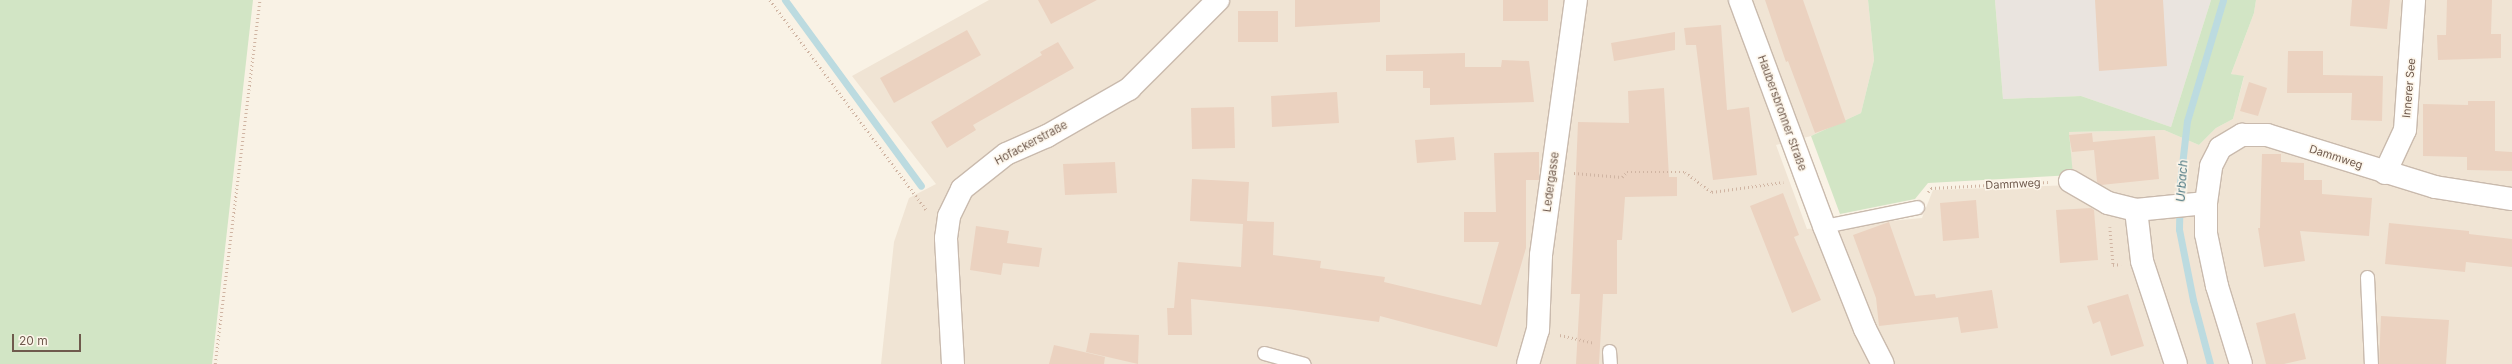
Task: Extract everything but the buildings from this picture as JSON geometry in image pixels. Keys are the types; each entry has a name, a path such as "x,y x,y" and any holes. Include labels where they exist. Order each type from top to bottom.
{"street":[{"name":"Hofackerstraße","path":"952,364 946,268 946,238 949,216 962,189 978,174 1006,154 1047,136 1129,89 1218,0"},
{"name":"Ledergasse","path":"1528,364 1538,330 1541,254 1576,0"},
{"name":"Haubersbronner Straße","path":"1740,0 1824,226 1865,329 1883,364"},
{"name":"Innerer See","path":"2385,173 2405,130 2414,0"},
{"name":"Dammweg","path":"2241,364 2217,286 2199,204 2211,166 2220,148 2242,134 2267,134 2385,173 2435,187 2512,198"},
{"path":"2070,181 2108,203 2136,210 2199,204"},
{"path":"2136,210 2142,262 2176,364"}],"lane":[{"path":"1824,226 1917,207"},
{"path":"2367,277 2371,364"},
{"path":"1264,353 1304,364"}],"path":[{"path":"215,364 260,0"},
{"path":"770,0 926,211 949,216"},
{"path":"1553,170 1622,177 1627,172 1685,172 1712,192 1778,184 1803,172"},
{"name":"Dammweg","path":"1917,207 1931,188 2070,181"},
{"path":"1538,330 1603,345 1610,358"}],"shaded area":[{"path":"989,0 1868,0 1874,60 1861,113 1811,136 1776,145 1807,229 1922,218 1933,190 2073,185 2069,132 2164,130 2199,145 2216,128 2233,119 2244,77 2231,74 2254,13 2256,0 2512,0 2512,364 881,364 894,242 909,198 936,184 852,76"},
{"path":"1995,0 2211,0 2171,127 2081,96 2003,99"}],"green space":[{"path":"0,0 253,0 212,364 0,364"},
{"path":"1868,0 1995,0 2003,99 2081,96 2171,127 2211,0 2256,0 2254,13 2231,74 2244,76 2233,119 2216,128 2199,145 2164,130 2069,132 2073,175 1928,183 1915,199 1840,214 1811,136 1861,113 1874,60"}],"waterway":[{"path":"785,0 921,186"},
{"name":"Urbach","path":"2210,364 2193,300 2179,229 2180,183 2187,121 2223,0"}]}
